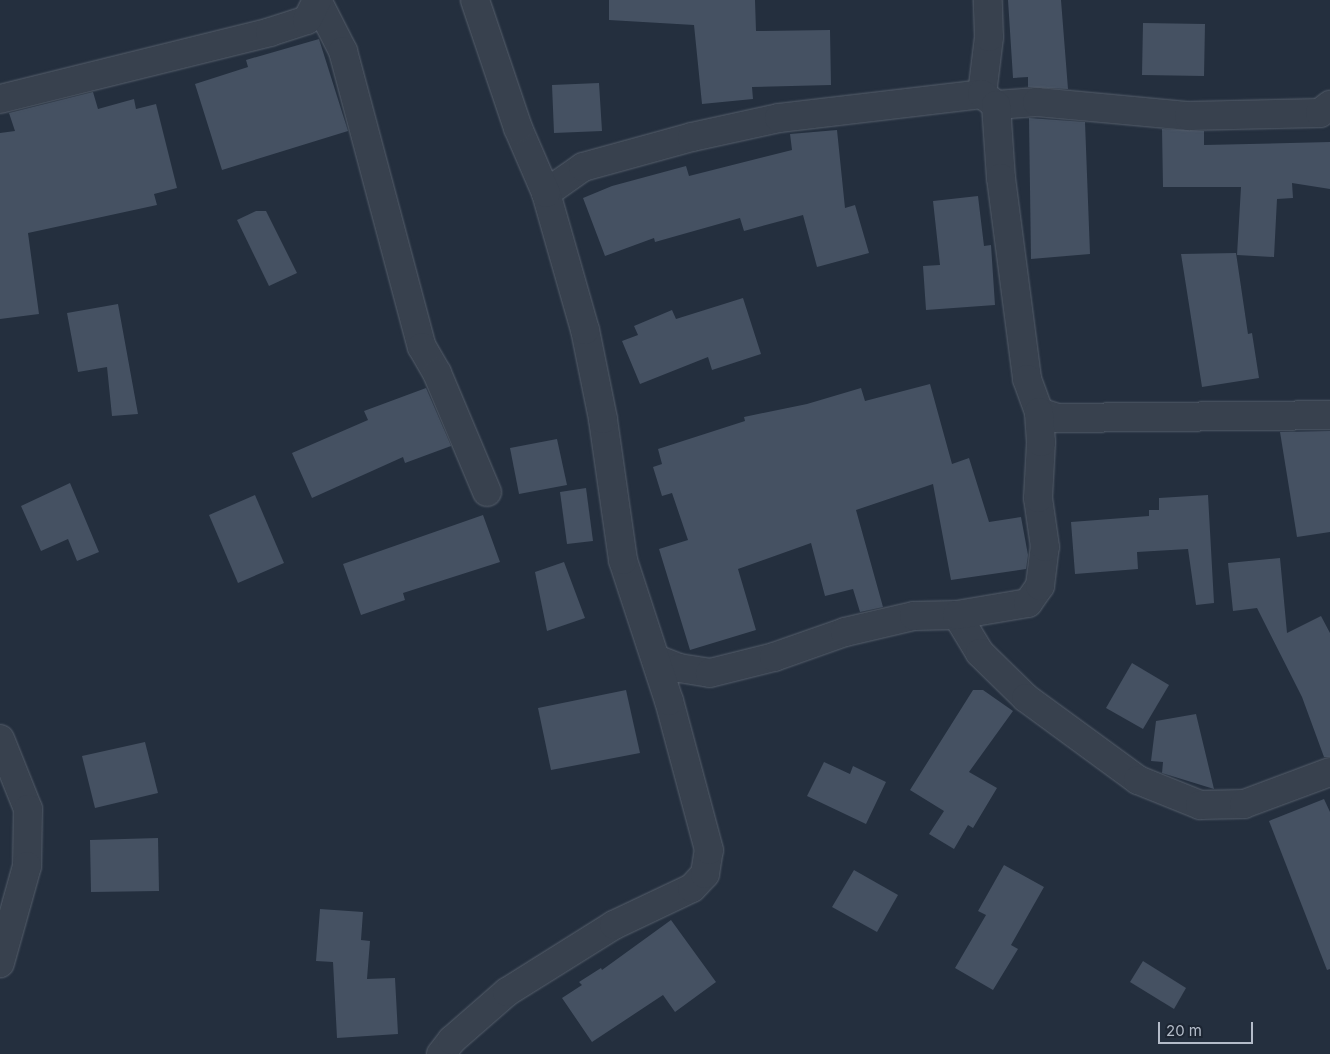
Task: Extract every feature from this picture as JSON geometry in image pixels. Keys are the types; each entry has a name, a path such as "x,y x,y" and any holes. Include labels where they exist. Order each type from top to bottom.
{"street":[{"path":"0,99 270,32 307,20 317,0"},
{"path":"317,0 343,51 422,347 438,373 487,492"},
{"path":"440,1054 452,1040 507,992 614,925 692,888 704,874 709,850 656,659 623,560 603,418 585,330 546,193 518,128 475,0"},
{"path":"656,659 679,668 710,673 905,618 956,615 1028,602 1040,586 1045,547 1038,498 1042,442 1039,412 1027,379 989,100 988,0"},
{"path":"546,193 583,167 692,137 780,118 989,100 1036,102 1189,116 1320,114 1330,105"},
{"path":"1039,412 1057,418 1330,415"},
{"path":"956,615 980,653 1026,698 1138,780 1200,805 1244,804 1330,772"},
{"path":"0,739 28,809 27,866 0,963"}],"building":[{"path":"609,0 755,0 756,31 830,30 831,85 752,87 753,99 702,104 694,25 609,20"},
{"path":"1008,0 1061,0 1068,89 1028,87 1028,77 1013,78"},
{"path":"1143,23 1205,24 1204,76 1142,75"},
{"path":"319,39 348,131 222,170 195,84 248,67 246,60"},
{"path":"599,83 602,131 554,133 552,85"},
{"path":"93,92 98,109 134,99 136,109 156,104 177,188 154,194 157,205 28,233 39,314 0,319 0,133 15,131 9,113"},
{"path":"1029,118 1085,122 1090,254 1031,259"},
{"path":"1162,129 1204,131 1204,145 1330,142 1330,189 1292,183 1293,198 1277,199 1274,257 1237,255 1241,187 1163,187"},
{"path":"837,130 845,208 855,205 869,253 817,267 803,215 744,231 740,218 655,242 654,238 605,256 583,198 612,186 686,166 689,176 792,150 790,134"},
{"path":"978,196 984,246 991,245 995,305 926,310 923,266 940,265 933,201"},
{"path":"256,211 266,211 297,273 269,286 237,220"},
{"path":"1236,253 1248,334 1252,333 1259,378 1202,387 1181,254"},
{"path":"743,298 761,354 712,370 708,357 640,384 622,341 638,335 634,326 672,310 676,319"},
{"path":"118,304 138,414 112,416 107,367 78,372 67,313"},
{"path":"930,384 952,464 969,458 989,522 1021,517 1028,555 1026,569 951,580 933,484 856,510 883,607 860,612 853,589 825,596 811,543 738,569 756,630 690,650 659,549 688,540 672,493 662,496 653,467 662,464 658,449 745,421 744,417 807,404 861,388 865,401"},
{"path":"426,388 451,446 405,463 403,457 312,498 292,453 368,420 364,411"},
{"path":"1330,431 1330,532 1297,537 1280,432"},
{"path":"557,439 567,485 519,494 510,448"},
{"path":"70,483 99,552 77,561 68,539 41,551 21,506"},
{"path":"586,488 593,541 567,544 560,492"},
{"path":"255,495 284,563 238,583 209,515"},
{"path":"1208,495 1214,603 1196,605 1188,549 1137,552 1138,569 1075,574 1071,522 1149,516 1149,510 1159,510 1159,498"},
{"path":"483,515 500,562 403,593 405,600 361,615 343,564"},
{"path":"1280,558 1287,633 1321,616 1330,633 1330,757 1324,757 1302,697 1257,608 1233,611 1228,563"},
{"path":"564,562 585,618 547,631 535,572"},
{"path":"1132,663 1169,685 1143,729 1106,708"},
{"path":"626,690 640,753 551,770 538,708"},
{"path":"973,690 983,690 1013,711 969,772 997,788 973,828 968,825 954,849 929,834 944,811 910,790"},
{"path":"1196,714 1214,789 1162,773 1163,762 1151,761 1156,721"},
{"path":"145,742 158,793 95,808 82,756"},
{"path":"824,762 850,774 853,766 886,782 866,824 807,796"},
{"path":"1324,799 1330,812 1330,969 1327,970 1269,821"},
{"path":"158,838 159,891 91,892 90,840"},
{"path":"1004,865 1044,887 1011,945 1018,949 993,990 955,968 986,915 978,911"},
{"path":"854,870 898,895 877,932 832,907"},
{"path":"320,909 363,912 361,940 370,941 367,979 395,978 398,1034 337,1038 333,962 316,961"},
{"path":"671,920 716,982 675,1012 663,995 592,1042 562,998 582,985 579,982 601,968 602,970"},
{"path":"1143,961 1186,988 1174,1009 1130,982"}]}
